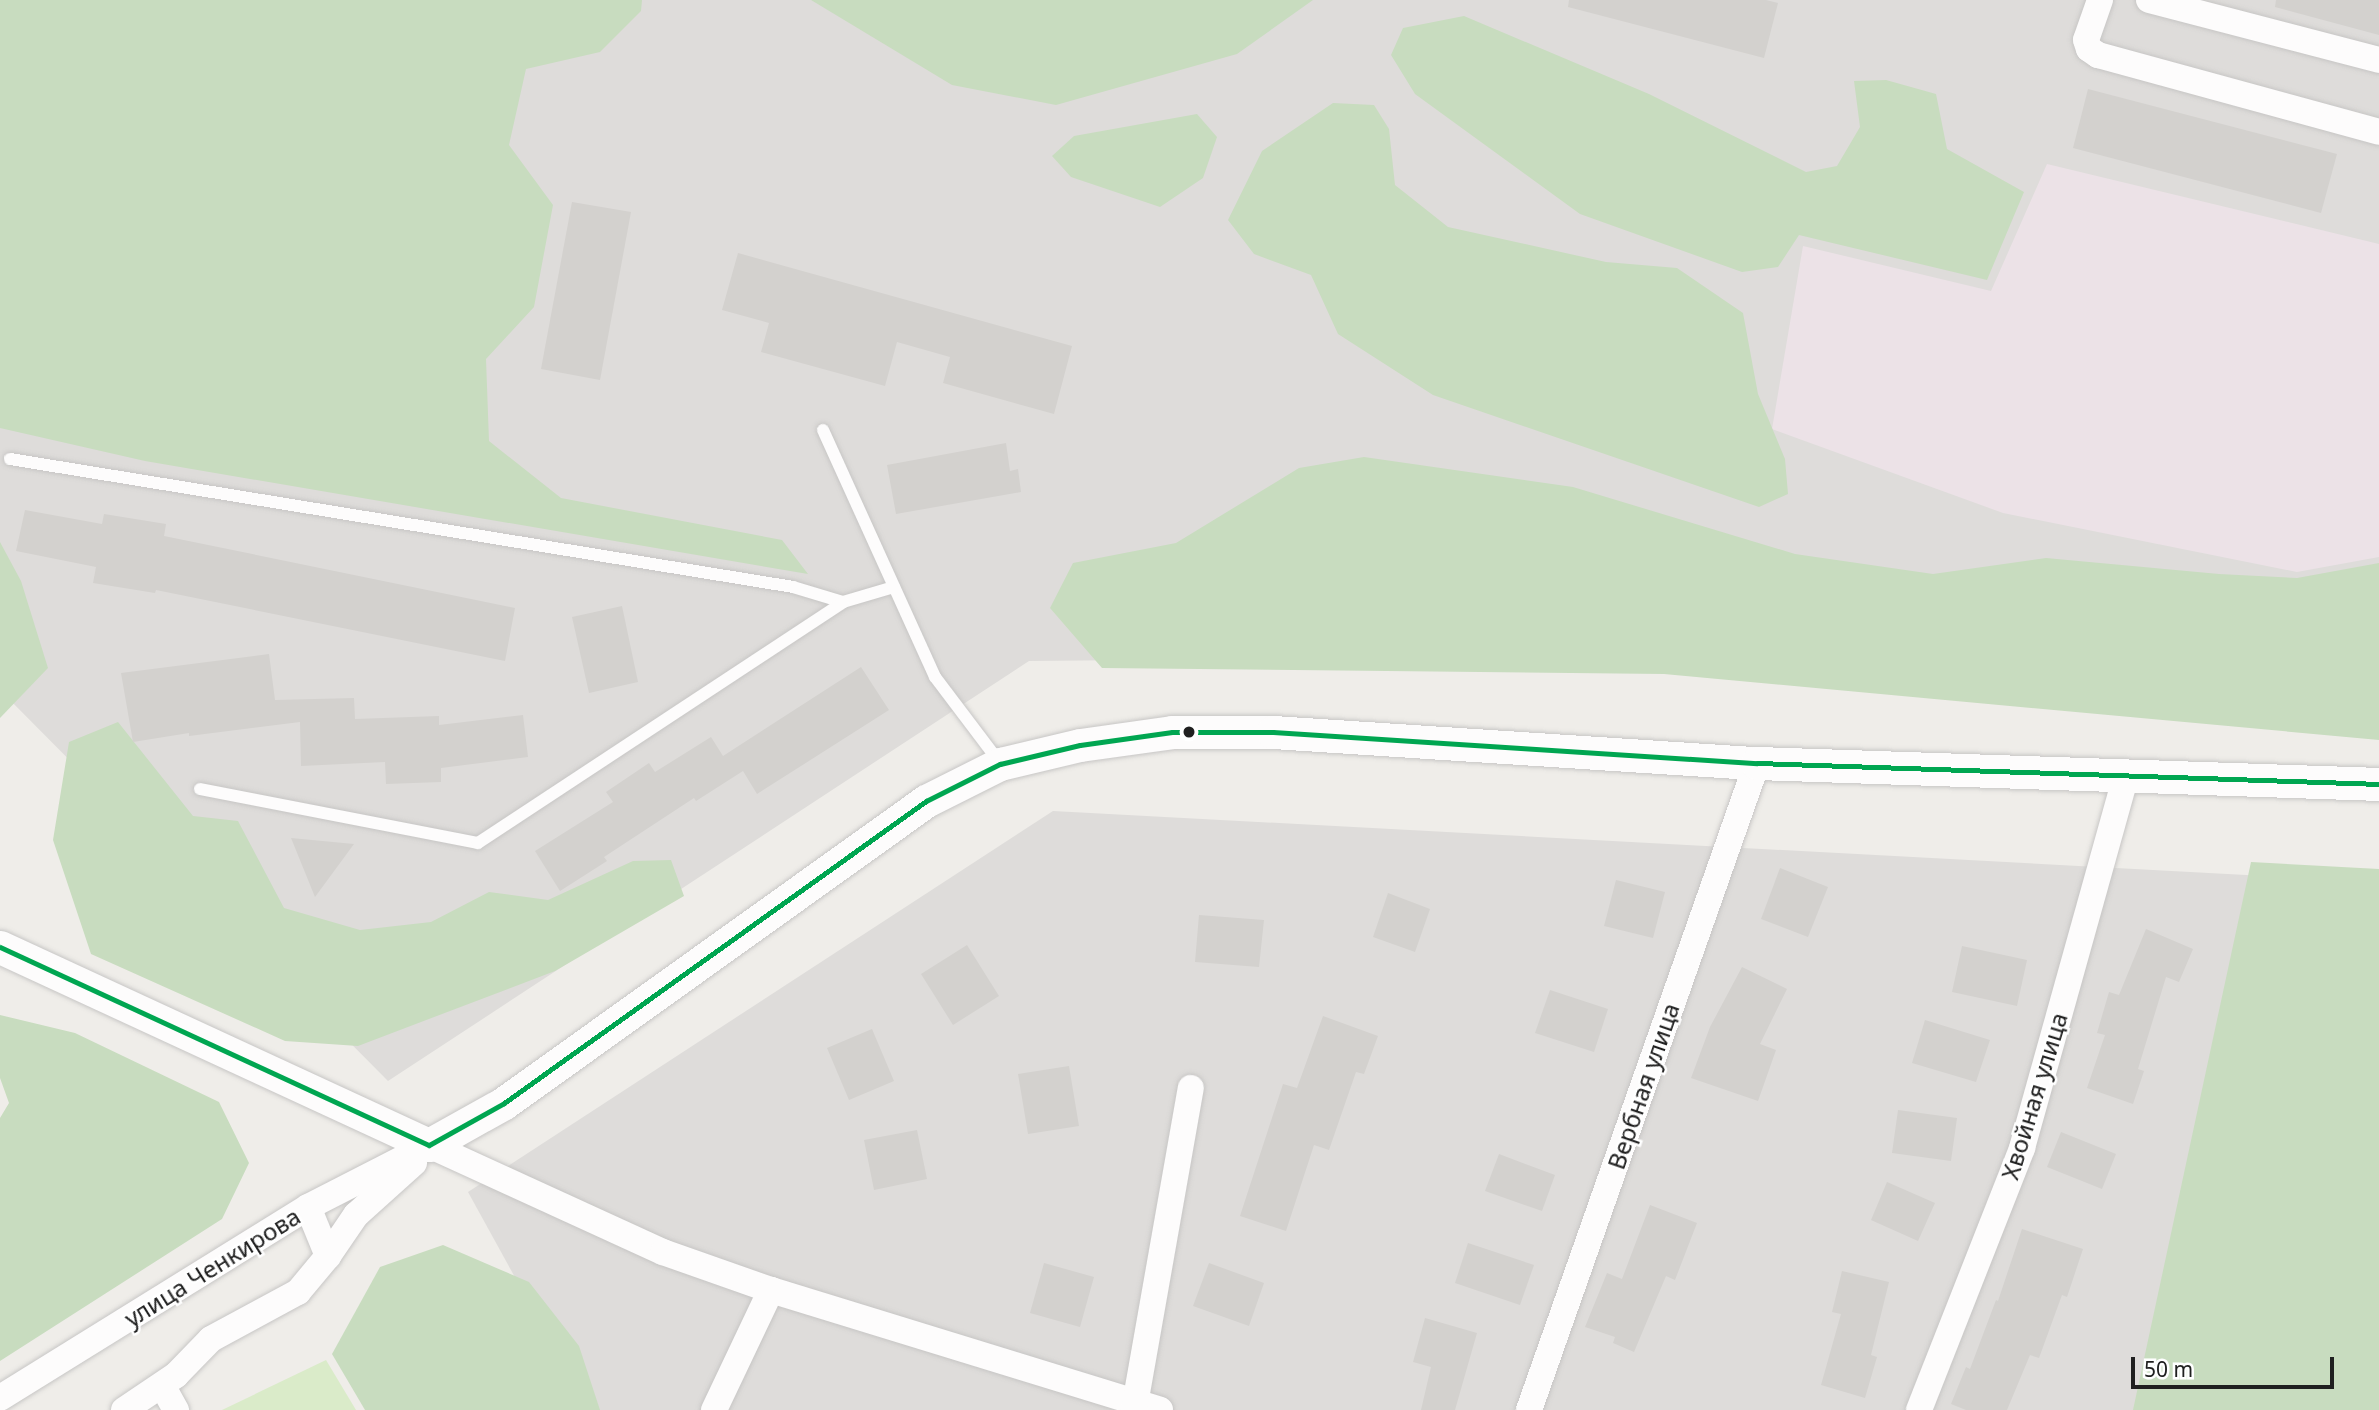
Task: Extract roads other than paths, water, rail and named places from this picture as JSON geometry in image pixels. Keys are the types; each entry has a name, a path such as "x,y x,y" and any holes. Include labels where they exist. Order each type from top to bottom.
{"street":[{"path":"2100,0 2086,40 2089,49 2098,55 2379,132"},
{"path":"2149,0 2379,60"},
{"path":"124,1410 162,1385 211,1339 298,1292 328,1256 356,1215 410,1169 429,1145 504,1102 926,802 1000,764 1080,745 1172,732 1273,732 1757,763 2379,784"},
{"name":"Вербная улица","path":"1529,1410 1757,763"},
{"name":"Хвойная улица","path":"1919,1410 2022,1148 2126,775"},
{"path":"0,947 663,1252 771,1290 1143,1408 1191,1088"},
{"name":"улица Ченкирова","path":"0,1398 308,1207 429,1145"},
{"path":"308,1207 328,1256"},
{"path":"714,1410 771,1290"},
{"path":"162,1385 176,1410"}],"lane":[{"path":"823,430 935,677 1000,764"},
{"path":"10,459 793,587 843,602"},
{"path":"201,789 478,843 843,602 894,587"}]}
